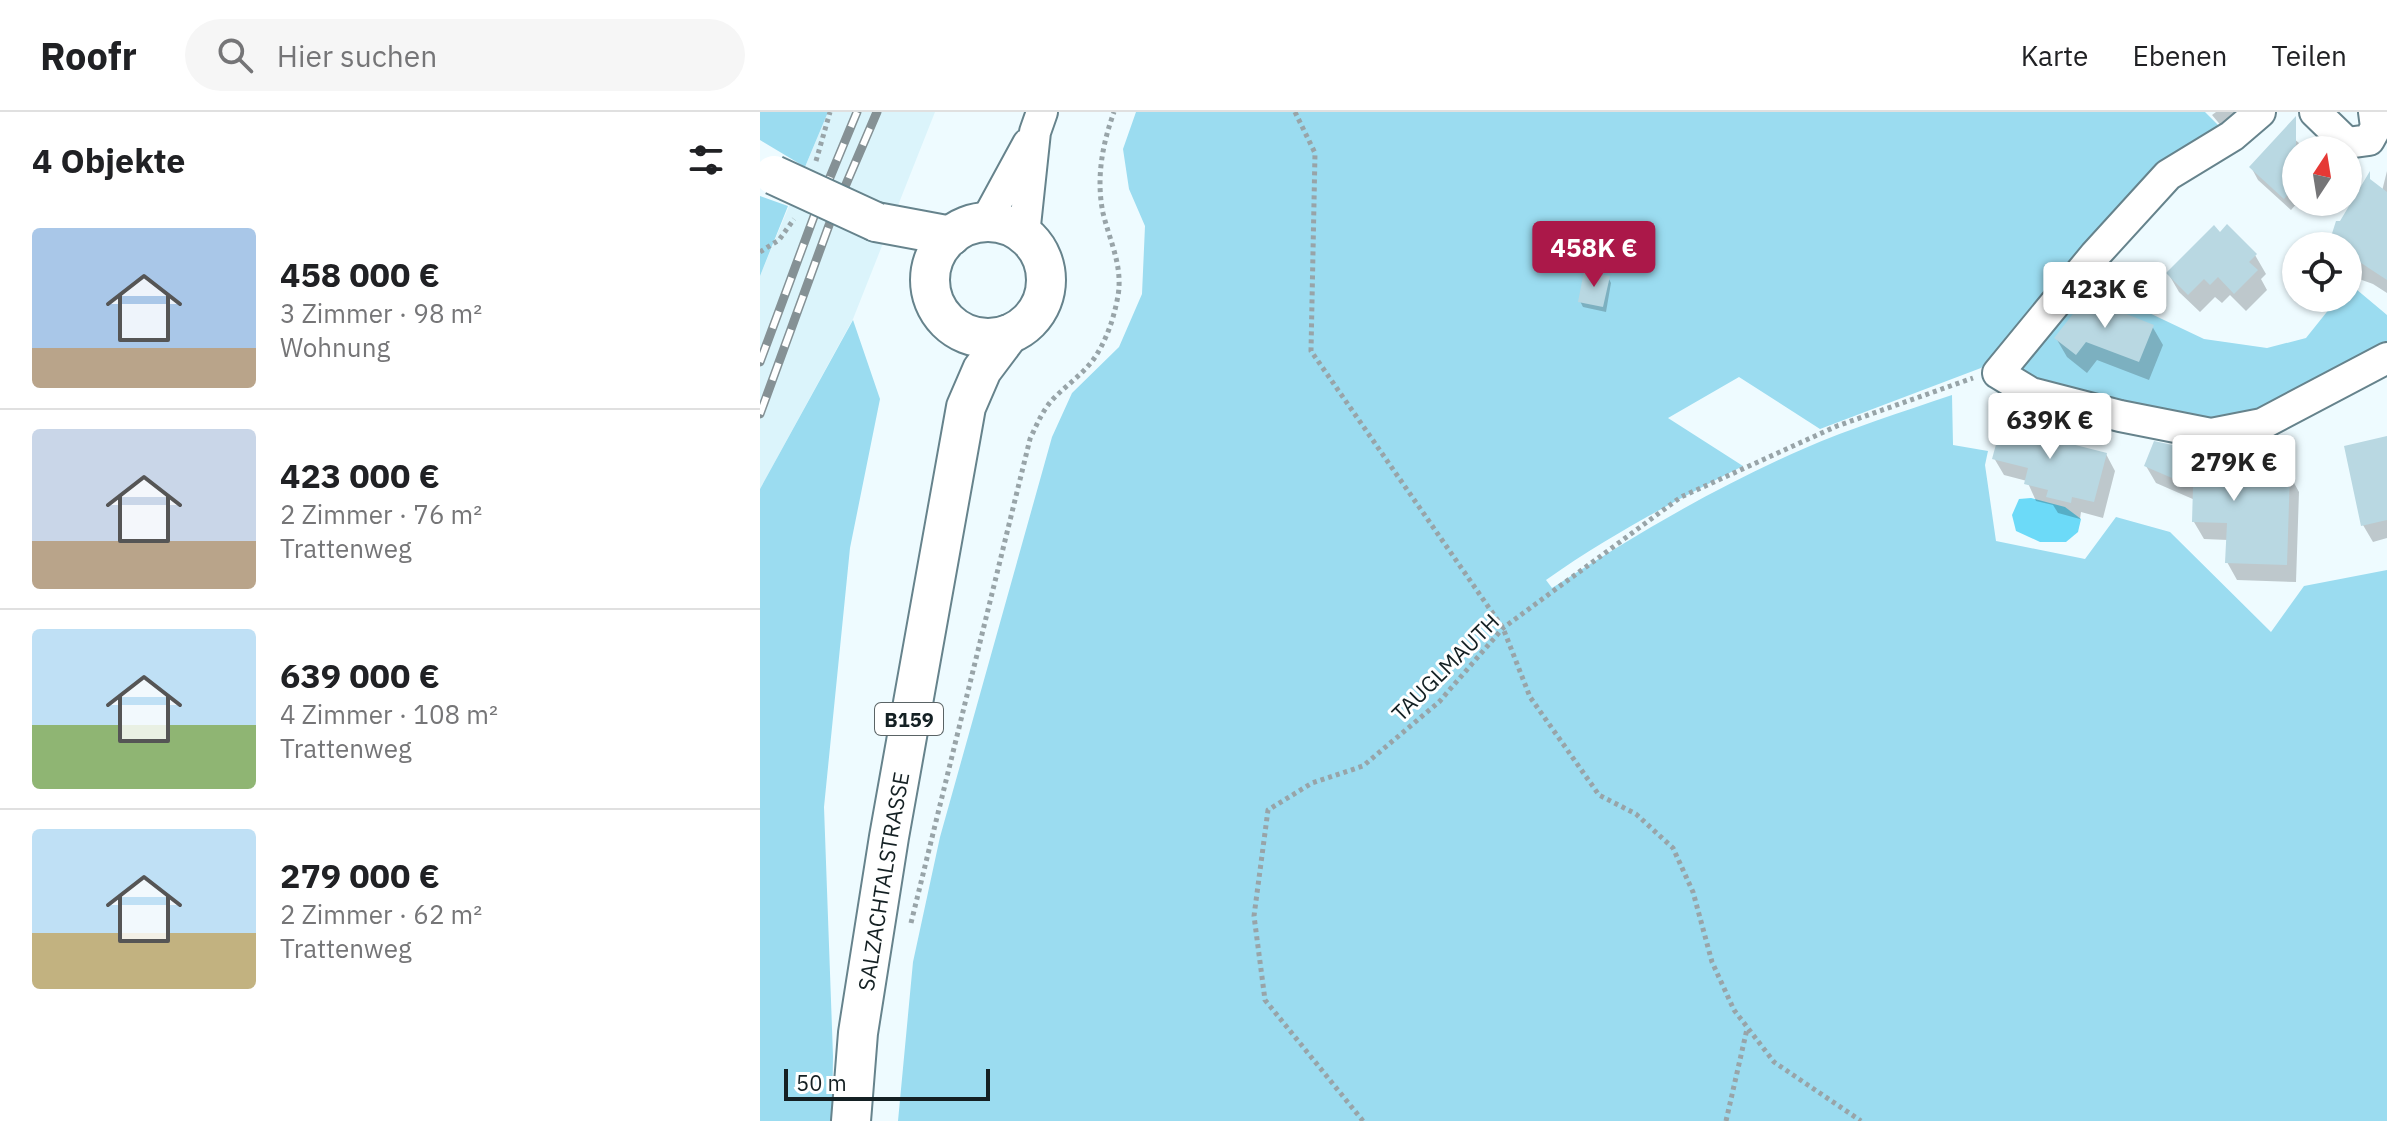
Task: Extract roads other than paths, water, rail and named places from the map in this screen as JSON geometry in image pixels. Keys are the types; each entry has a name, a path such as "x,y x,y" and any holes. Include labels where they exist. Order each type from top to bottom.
{"main road":[{"path":"767,171 876,222 931,270 937,251 968,229"},
{"path":"876,222 968,229 999,223 1024,235"},
{"name":"SALZACHTALSTRASSE","path":"851,1121 858,1033 889,837 966,407 982,370 1009,334 1026,324 1039,308 1045,289 1045,269 1038,250 1024,235"},
{"name":"SALZACHTALSTRASSE","path":"931,270 930,286 934,302 941,315 966,407"},
{"path":"941,315 955,328 972,336 991,338 1009,334"}],"street":[{"path":"2260,112 2232,136 2168,175 2095,255 1998,373 2031,393 2120,416 2211,434 2262,424 2387,358"},
{"path":"2321,113 2347,143 2369,140 2376,127 2374,112"},
{"path":"968,229 1038,122"},
{"path":"1024,235 1038,122"}],"railway":[{"path":"760,362 816,211 857,112"},
{"path":"760,414 832,217 877,112"}]}
